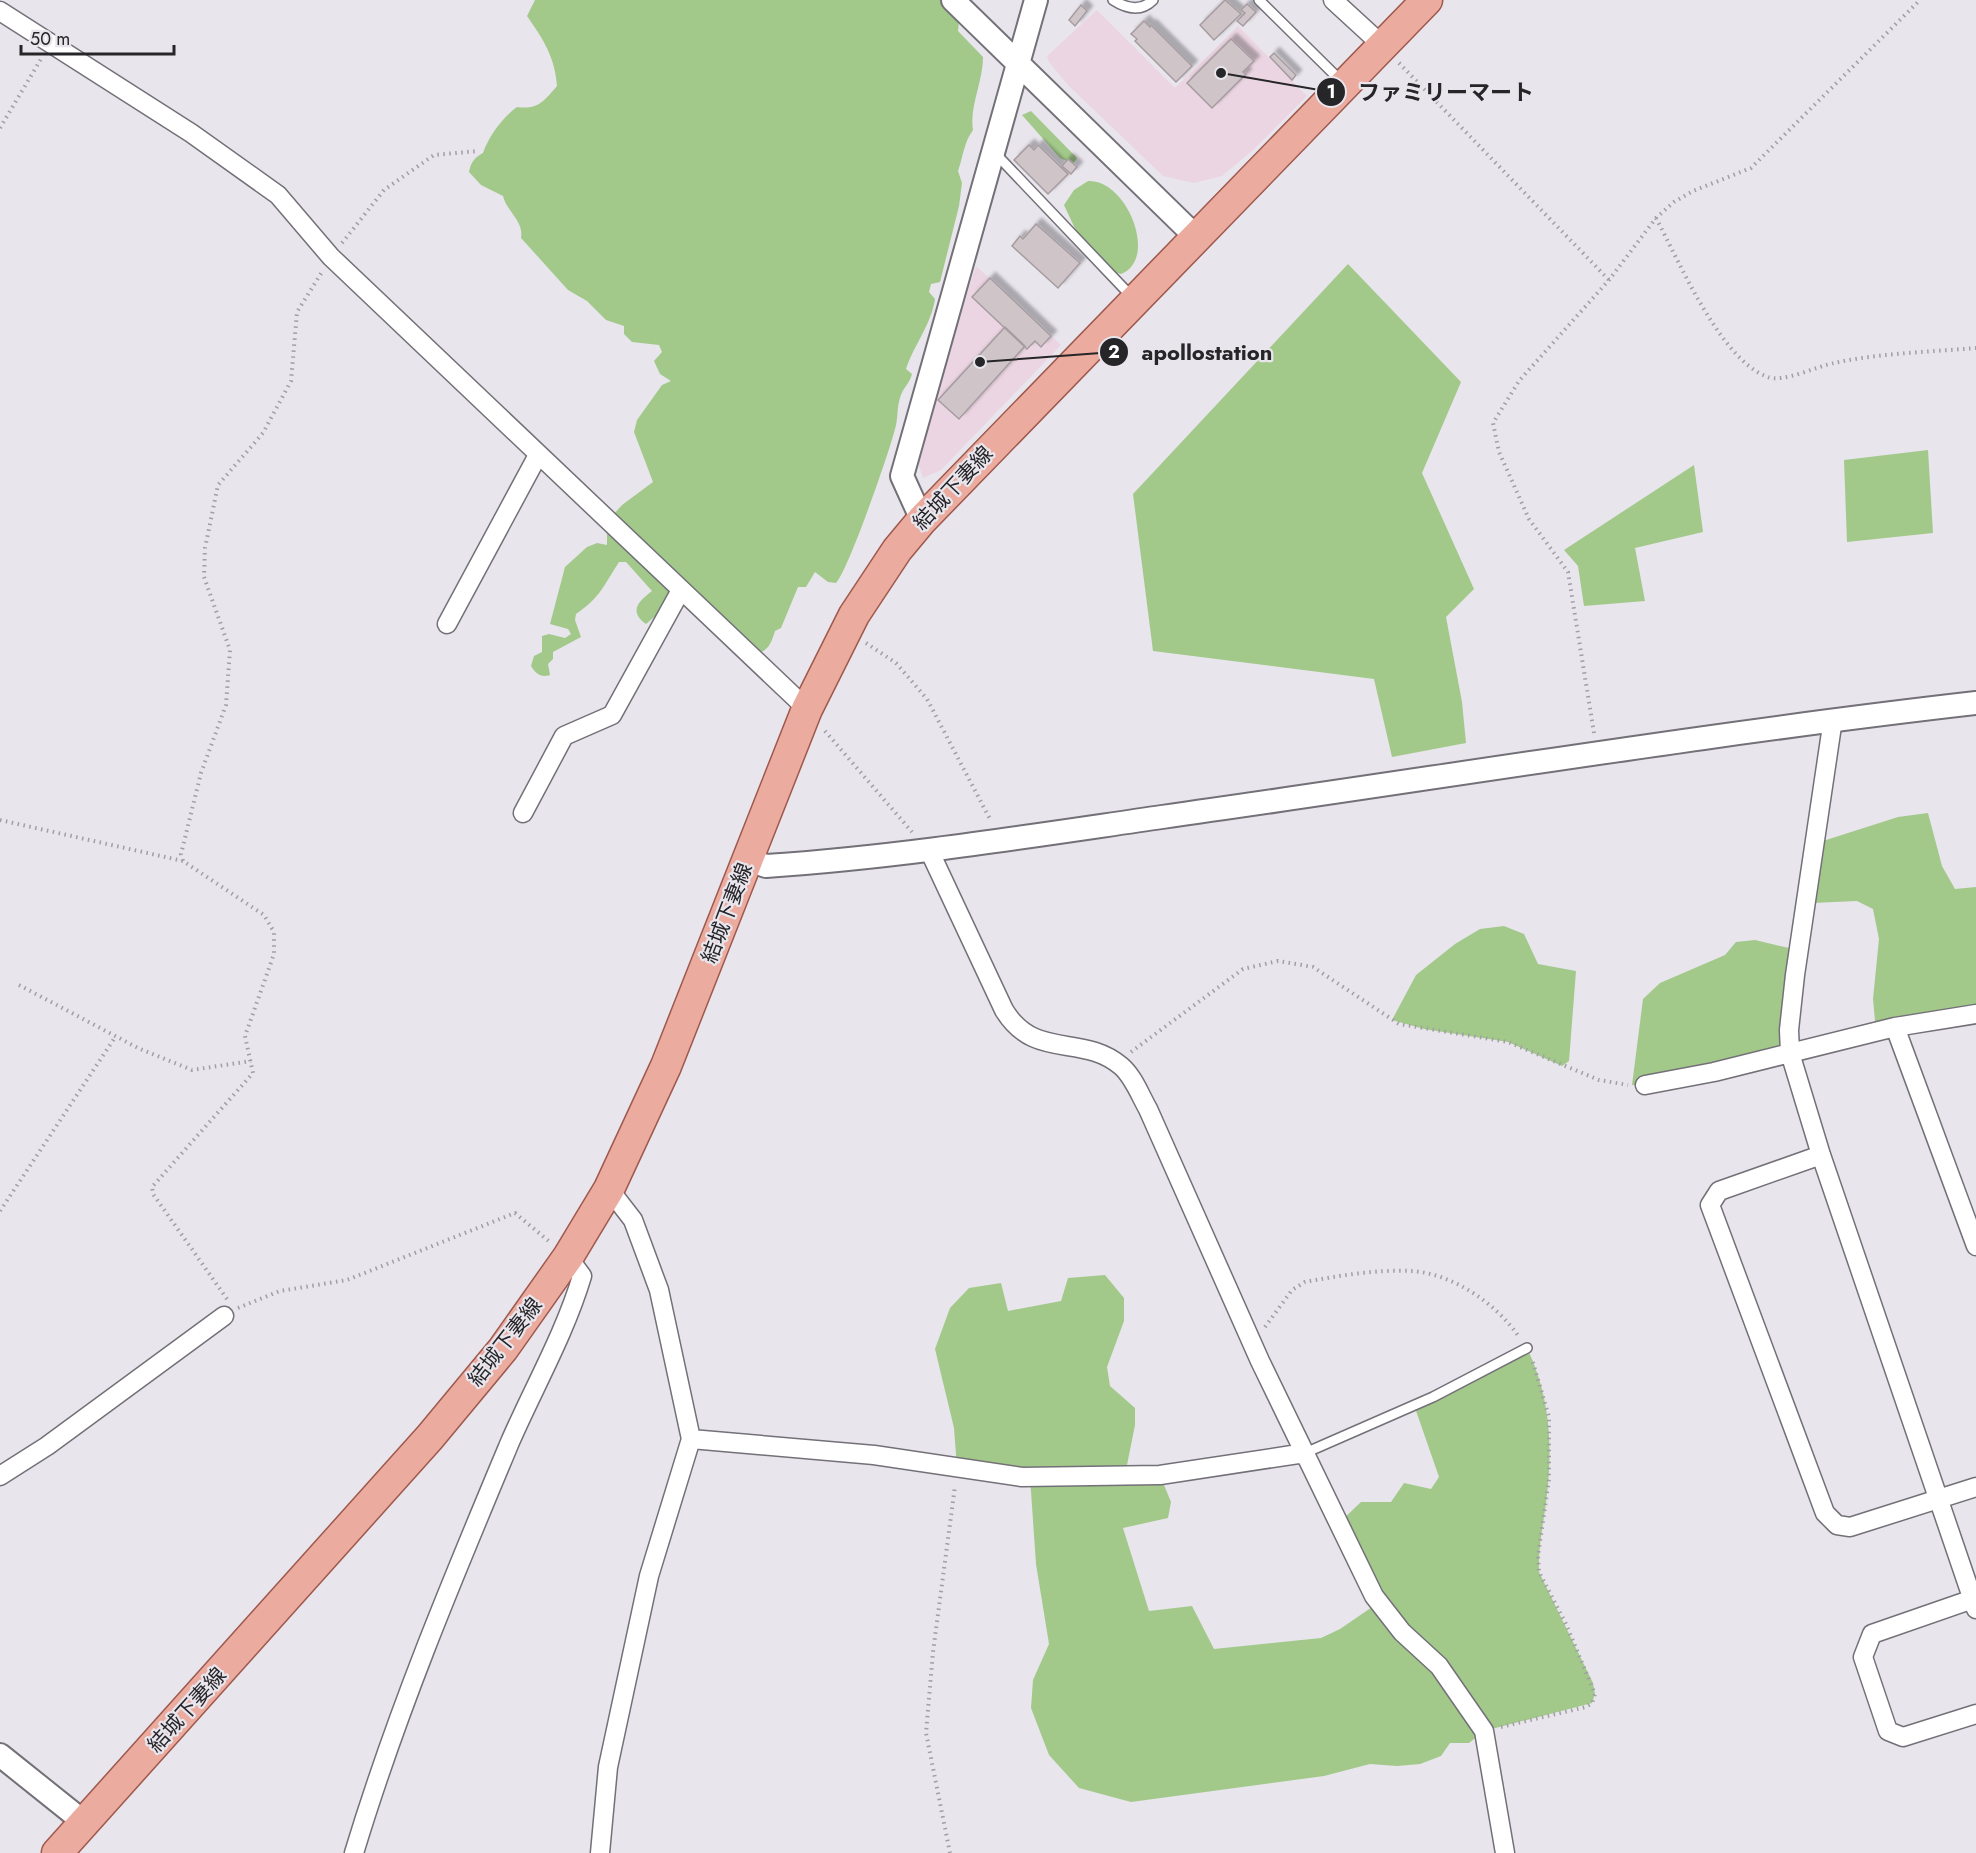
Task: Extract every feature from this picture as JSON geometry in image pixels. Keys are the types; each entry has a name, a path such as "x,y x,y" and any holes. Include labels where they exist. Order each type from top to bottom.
{"main road":[{"name":"結城下妻線","path":"62,1851 430,1437 503,1349 568,1257 609,1188 666,1066 807,709 846,629 876,579 922,520 1426,0"}],"street":[{"path":"953,0 1195,236"},
{"path":"922,520 902,476 1036,0"},
{"path":"1333,0 1382,45"},
{"path":"0,11 191,133 278,195 331,257 807,709"},
{"path":"447,624 538,455"},
{"path":"523,813 564,736 612,715 681,590"},
{"path":"748,860 766,866 929,850 1430,780 1596,752 1833,719 1976,703"},
{"path":"1833,719 1796,975 1789,1030 1790,1053 1821,1155 1974,1604 1872,1634 1863,1657 1888,1731 1904,1737 1976,1714"},
{"path":"929,850 1004,1011 1019,1030 1029,1037 1101,1053 1114,1061 1129,1076 1148,1109 1253,1345 1374,1596 1402,1632 1439,1666 1484,1731 1505,1853"},
{"path":"1645,1085 1714,1072 1895,1027 1976,1014"},
{"path":"1895,1027 1976,1246"},
{"path":"1821,1155 1719,1191 1710,1205 1825,1513 1837,1525 1850,1527 1976,1487"},
{"path":"600,1853 608,1767 649,1576 691,1439 659,1290 633,1220 609,1188"},
{"path":"354,1853 382,1760 418,1663 520,1419 573,1304 582,1276 568,1257"},
{"path":"0,1476 46,1446 229,1313"},
{"path":"691,1439 874,1455 1022,1477 1161,1475 1305,1453"},
{"path":"0,1755 85,1823"}],"lane":[{"path":"1113,0 1121,5 1136,8 1143,8 1153,0"},
{"path":"1259,0 1344,84"},
{"path":"993,150 1134,299"},
{"path":"1305,1453 1433,1397 1527,1348"}],"path":[{"path":"1596,752 1568,572 1529,519 1499,452 1493,423 1519,381 1610,280 1656,218 1674,202 1694,191 1751,168 1920,0"},
{"path":"0,128 50,43"},
{"path":"1382,45 1610,280"},
{"path":"183,861 181,846 201,773 226,705 230,650 204,577 205,548 218,485 263,433 291,381 297,312 331,257 384,190 434,155 478,152"},
{"path":"1656,218 1712,322 1749,366 1769,378 1784,377 1835,363 1976,348"},
{"path":"846,629 896,663 927,699 1001,840"},
{"path":"807,709 871,787 929,850"},
{"path":"0,820 183,861 264,915 274,932 274,954 245,1036 254,1073 152,1188 153,1194 229,1313 280,1291 347,1280 515,1213 568,1257"},
{"path":"1114,1061 1159,1032 1243,969 1278,961 1313,967 1399,1024 1508,1042 1599,1080 1645,1085"},
{"path":"19,985 116,1036 192,1070 251,1061"},
{"path":"0,1210 116,1036"},
{"path":"1253,1345 1276,1308 1292,1290 1305,1282 1411,1271 1430,1274 1479,1296 1496,1308 1527,1348 1536,1368 1549,1417 1549,1479 1538,1556 1539,1572 1566,1624 1595,1694 1592,1703 1586,1707 1484,1731"},
{"path":"950,1853 926,1733 933,1652 957,1468"}],"shaded area":[{"path":"1097,10 1175,88 1238,26 1307,96 1253,150 1222,176 1194,183 1163,176 1068,85 1049,62 1047,56"},
{"path":"976,266 1061,345 941,470 923,478 915,453"}],"green space":[{"path":"535,0 940,0 959,22 958,31 983,57 973,112 973,130 958,171 962,183 959,206 940,282 931,284 929,292 935,299 933,308 906,369 912,374 901,395 896,425 869,508 850,556 836,583 828,582 815,572 806,587 798,587 781,628 775,631 768,647 759,653 754,654 688,604 667,601 659,613 646,624 638,615 637,606 652,591 626,562 619,562 596,597 576,614 575,620 581,637 553,652 553,659 548,664 550,675 539,675 531,666 534,656 542,652 542,636 549,634 565,638 571,634 568,629 550,624 565,567 587,547 597,543 607,545 604,525 622,505 653,482 634,432 637,420 662,385 671,381 660,374 654,361 662,352 659,345 632,342 624,334 624,326 606,320 587,301 568,290 521,238 518,221 503,196 481,185 469,172 473,161 483,153 492,134 506,116 517,107 535,106 557,86 554,66 547,49 527,16"},
{"path":"1031,111 1077,158 1073,164 1060,158 1022,115"},
{"path":"1088,181 1102,184 1115,193 1126,206 1133,221 1138,237 1137,253 1132,266 1121,274 1114,272 1078,235 1064,205 1074,190"},
{"path":"1348,264 1461,382 1422,473 1474,589 1446,617 1462,702 1466,743 1392,757 1374,679 1153,651 1133,494"},
{"path":"1928,450 1933,533 1847,542 1844,460"},
{"path":"1694,465 1703,532 1635,548 1645,601 1584,606 1578,566 1564,550"},
{"path":"1928,813 1942,866 1955,889 1976,887 1976,1014 1876,1032 1873,999 1879,939 1873,909 1857,901 1812,903 1823,841 1898,817"},
{"path":"1504,926 1524,934 1538,964 1576,971 1569,1061 1562,1066 1508,1042 1424,1029 1392,1020 1416,975 1455,944 1480,929"},
{"path":"1755,940 1789,948 1783,1026 1785,1050 1645,1085 1632,1085 1643,999 1660,983 1725,955 1736,942"},
{"path":"1105,1275 1124,1298 1124,1321 1107,1367 1110,1386 1135,1408 1135,1425 1125,1475 1160,1475 1171,1502 1168,1518 1123,1528 1149,1611 1192,1606 1214,1649 1321,1638 1340,1629 1378,1603 1339,1523 1361,1502 1391,1502 1404,1483 1431,1489 1439,1477 1414,1405 1527,1348 1541,1386 1548,1424 1548,1483 1539,1572 1593,1683 1595,1694 1592,1703 1484,1731 1469,1743 1450,1743 1441,1756 1420,1764 1397,1766 1370,1764 1324,1776 1131,1802 1079,1788 1049,1755 1031,1708 1033,1680 1049,1644 1036,1564 1030,1477 957,1468 954,1428 935,1349 950,1308 969,1288 1001,1283 1008,1311 1061,1301 1068,1278"}],"building":[{"path":"1225,0 1241,14 1214,40 1200,25"},
{"path":"1247,4 1256,12 1243,26 1237,21 1245,13 1241,10"},
{"path":"1081,5 1087,11 1075,26 1069,20"},
{"path":"1144,21 1150,27 1151,25 1192,66 1176,82 1135,41 1137,39 1131,34"},
{"path":"1231,39 1254,61 1243,72 1246,74 1212,108 1187,83"},
{"path":"1274,53 1296,75 1292,80 1270,57"},
{"path":"1029,145 1034,150 1038,145 1068,174 1048,194 1014,160"},
{"path":"1068,159 1077,167 1071,174 1062,166"},
{"path":"1036,224 1080,263 1058,288 1012,246 1020,236 1023,239"},
{"path":"990,278 1051,336 1041,347 1035,341 1027,349 972,297"},
{"path":"1005,327 1025,346 959,419 938,400"}],"place":[{"name":"ファミリーマート","path":"1221,73"},
{"name":"apollostation","path":"980,362"}]}
